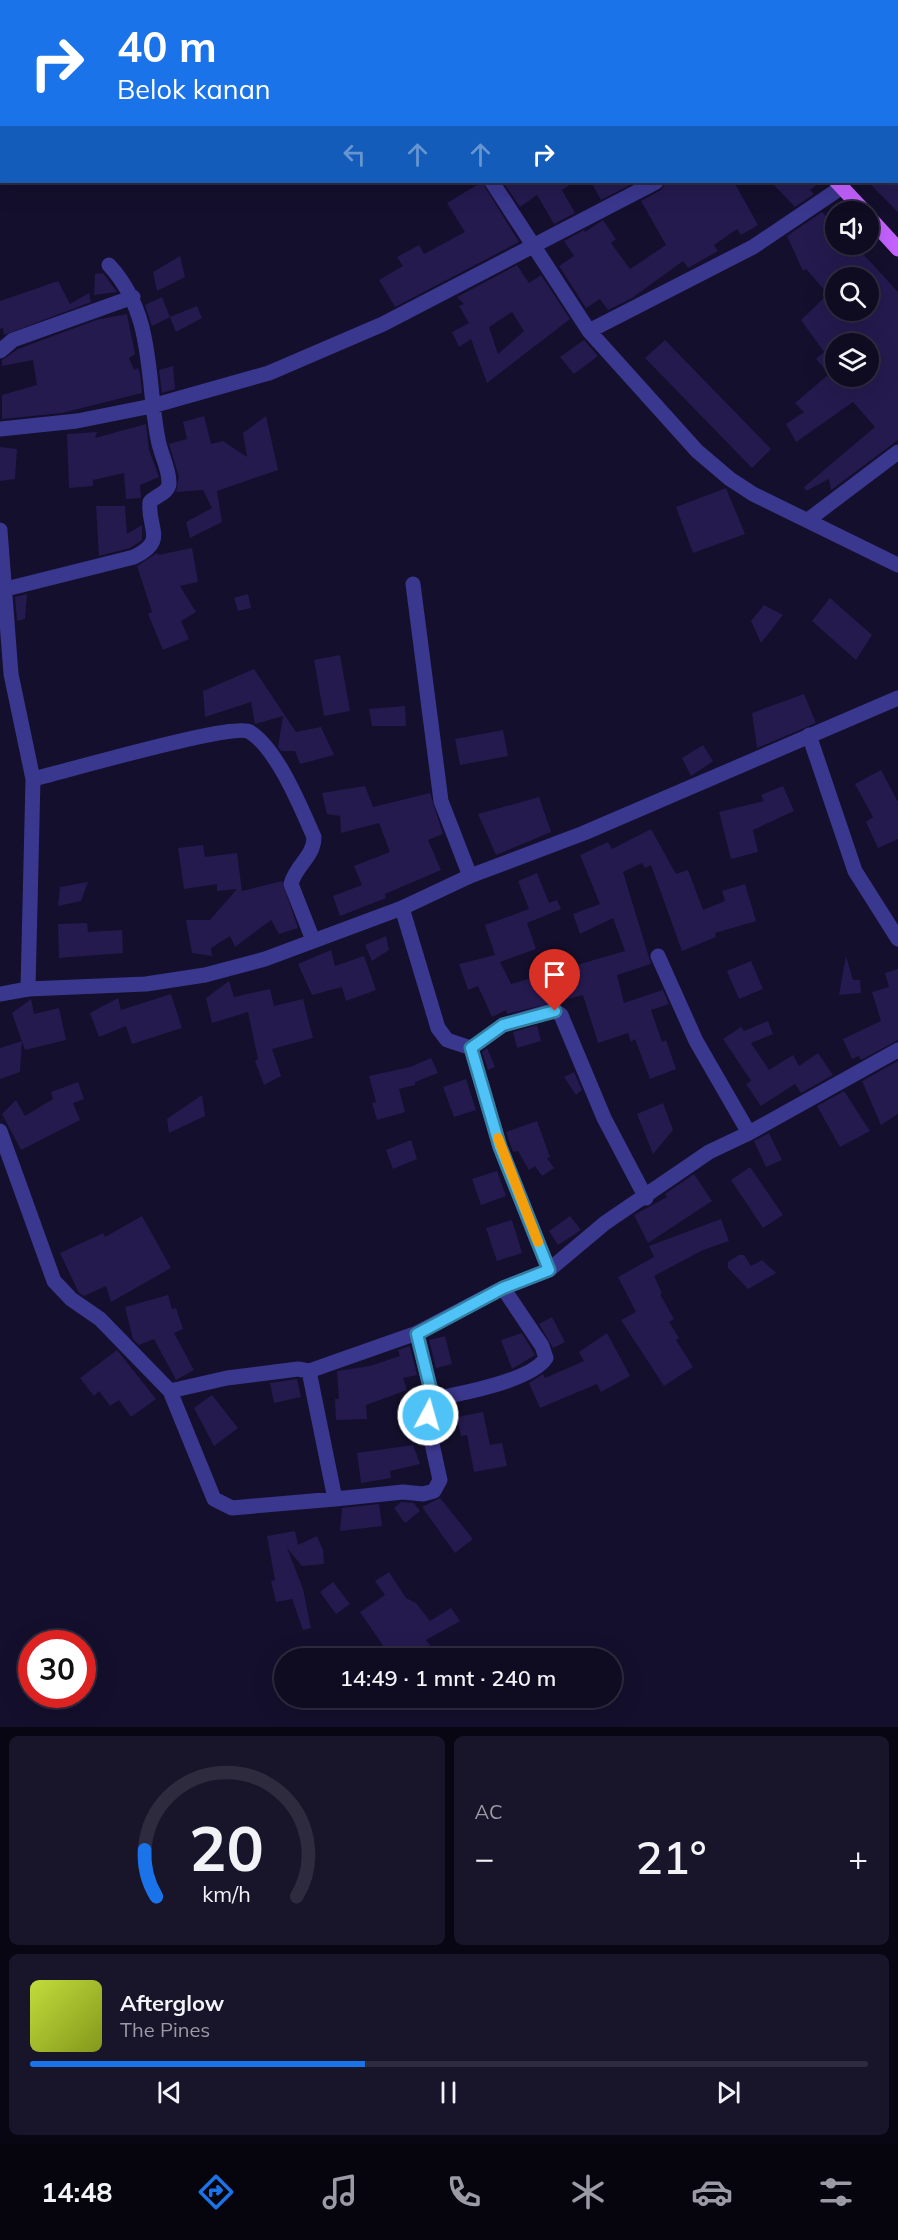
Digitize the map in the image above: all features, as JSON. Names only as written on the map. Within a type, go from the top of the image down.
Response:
[{"type":"main road","points":[[839,184],[855,201]]},
{"type":"main road","points":[[879,228],[898,249]]},
{"type":"street","points":[[493,183],[589,331],[697,451],[716,468],[753,494],[898,566]]},
{"type":"street","points":[[0,429],[77,421],[152,406],[269,373],[383,324],[654,183]]},
{"type":"street","points":[[589,331],[753,247],[839,184]]},
{"type":"street","points":[[6,589],[134,557],[152,543],[155,532],[150,502],[166,490],[169,481],[152,406],[142,321],[133,297],[109,265]]},
{"type":"street","points":[[0,351],[13,340],[133,297]]},
{"type":"street","points":[[808,520],[898,452]]},
{"type":"street","points":[[0,530],[11,674],[33,779],[28,989]]},
{"type":"street","points":[[414,584],[441,801],[470,876]]},
{"type":"street","points":[[0,994],[28,989],[146,984],[205,975],[265,959],[402,908],[470,876],[585,833],[898,698]]},
{"type":"street","points":[[33,779],[210,734],[242,729],[249,732],[271,755],[314,837],[314,847],[293,875],[291,884],[313,940]]},
{"type":"street","points":[[809,735],[855,871],[898,939]]},
{"type":"street","points":[[402,908],[440,1033],[447,1040],[471,1048]]},
{"type":"street","points":[[658,956],[696,1041],[748,1134]]},
{"type":"street","points":[[471,1048],[503,1025],[548,1012],[558,1012],[564,1020],[604,1118],[646,1198]]},
{"type":"street","points":[[471,1048],[500,1147],[549,1270]]},
{"type":"street","points":[[170,1391],[227,1378],[298,1369],[309,1371],[417,1334],[503,1288],[549,1270],[605,1223],[646,1198],[709,1152],[748,1134],[898,1050]]},
{"type":"street","points":[[0,1131],[54,1281],[71,1299],[100,1319],[170,1391],[210,1493],[220,1504],[242,1508],[403,1492],[423,1494],[434,1491],[439,1486],[440,1480],[428,1415],[433,1399],[417,1334]]},
{"type":"street","points":[[433,1399],[477,1391],[542,1365],[546,1354],[542,1346],[503,1288]]},
{"type":"street","points":[[309,1371],[335,1499]]},
{"type":"building","points":[[483,183],[519,242],[395,307],[379,280],[403,266],[397,257],[419,245],[424,254],[465,232],[447,203]]},
{"type":"building","points":[[504,183],[572,183],[562,190],[575,213],[554,224],[537,195],[520,207]]},
{"type":"building","points":[[592,183],[634,183],[601,200]]},
{"type":"building","points":[[665,183],[735,183],[758,225],[741,235],[737,229],[714,245],[718,251],[688,268],[683,261],[632,298],[608,310],[600,299],[586,308],[559,266],[574,256],[564,241],[584,230],[585,232],[603,220],[616,239],[611,243],[630,269],[666,245],[641,201],[661,190]]},
{"type":"building","points":[[772,183],[819,183],[810,190],[814,194],[795,207]]},
{"type":"building","points":[[869,183],[898,183],[898,212]]},
{"type":"building","points":[[822,212],[825,215],[825,255],[864,255],[875,267],[825,267],[825,291],[806,269],[803,271],[787,236]]},
{"type":"building","points":[[180,256],[185,277],[157,291],[153,272]]},
{"type":"building","points":[[517,265],[529,283],[541,275],[570,319],[487,383],[471,339],[459,347],[452,332],[469,323],[459,306],[464,304],[457,297]],"holes":[[[512,312],[524,331],[498,354],[489,327]]]},
{"type":"building","points":[[879,271],[898,292],[898,440],[831,490],[829,479],[806,491],[804,487],[875,427],[853,402],[796,442],[786,424],[804,412],[795,403],[825,377],[825,387],[879,387],[879,333],[825,333],[825,369],[816,359],[824,352],[801,320],[825,297],[825,321],[879,321]]},
{"type":"building","points":[[103,273],[117,292],[94,295],[95,274]]},
{"type":"building","points":[[58,281],[70,304],[89,293],[91,302],[4,335],[3,328],[0,329],[0,301]]},
{"type":"building","points":[[162,297],[170,317],[152,326],[145,305]]},
{"type":"building","points":[[197,306],[202,318],[176,332],[170,317]]},
{"type":"building","points":[[127,314],[135,354],[129,358],[134,370],[138,368],[142,393],[62,413],[2,419],[2,395],[37,385],[33,360],[2,366],[2,360],[18,349],[96,320]]},
{"type":"building","points":[[584,340],[598,356],[574,374],[560,357]]},
{"type":"building","points":[[665,340],[771,449],[752,468],[645,358]]},
{"type":"building","points":[[173,366],[175,389],[162,393],[159,370]]},
{"type":"building","points":[[204,416],[211,444],[223,441],[247,457],[243,433],[266,416],[278,470],[217,491],[222,522],[190,538],[186,522],[212,508],[203,490],[176,492],[179,477],[169,444],[187,439],[183,422]]},
{"type":"building","points":[[146,424],[149,450],[159,477],[140,485],[141,498],[126,499],[124,473],[93,480],[93,486],[69,488],[67,434],[97,432],[95,438]]},
{"type":"building","points":[[0,447],[17,449],[15,479],[0,481]]},
{"type":"building","points":[[726,488],[745,534],[693,553],[676,507]]},
{"type":"building","points":[[96,506],[125,506],[127,534],[142,525],[142,540],[130,548],[99,556]]},
{"type":"building","points":[[192,548],[198,582],[180,586],[196,612],[181,621],[189,639],[163,650],[148,614],[152,612],[137,566],[157,553],[158,555]]},
{"type":"building","points":[[27,594],[25,619],[17,621],[15,597]]},
{"type":"building","points":[[248,594],[251,608],[238,611],[234,598]]},
{"type":"building","points":[[830,598],[872,635],[856,660],[812,621]]},
{"type":"building","points":[[764,605],[783,615],[761,643],[751,621]]},
{"type":"building","points":[[340,655],[350,711],[324,716],[314,660]]},
{"type":"building","points":[[254,669],[296,732],[321,727],[334,755],[300,764],[295,751],[281,751],[278,747],[283,716],[255,724],[251,702],[205,717],[203,691]]},
{"type":"building","points":[[804,694],[816,723],[757,748],[752,713]]},
{"type":"building","points":[[405,706],[406,726],[372,726],[369,709]]},
{"type":"building","points":[[503,730],[508,756],[460,765],[455,739]]},
{"type":"building","points":[[703,745],[713,761],[691,776],[682,758]]},
{"type":"building","points":[[881,770],[898,802],[898,839],[878,848],[866,822],[873,817],[855,784]]},
{"type":"building","points":[[365,786],[373,807],[430,793],[443,834],[428,840],[441,870],[385,894],[386,898],[340,916],[333,896],[362,885],[354,866],[390,852],[379,823],[341,833],[340,816],[327,814],[322,793]]},
{"type":"building","points":[[783,786],[794,811],[753,830],[758,852],[731,859],[719,812],[764,801],[761,795]]},
{"type":"building","points":[[539,797],[551,832],[496,855],[478,814]]},
{"type":"building","points":[[651,829],[676,874],[688,870],[703,910],[725,901],[722,891],[745,884],[756,921],[715,933],[716,937],[682,951],[651,865],[645,868],[642,863],[623,872],[651,964],[617,975],[624,1003],[663,990],[669,1004],[651,1010],[662,1042],[666,1040],[676,1069],[650,1079],[635,1039],[631,1042],[628,1033],[598,1043],[583,995],[507,1014],[506,1010],[492,1017],[478,986],[468,990],[459,964],[495,955],[485,925],[529,909],[518,881],[537,873],[549,903],[557,900],[561,909],[527,923],[536,949],[500,962],[511,984],[625,951],[613,918],[580,934],[573,914],[600,904],[580,855],[608,842],[612,849]]},
{"type":"building","points":[[203,845],[205,857],[237,853],[242,891],[282,881],[298,928],[279,934],[271,920],[235,947],[230,936],[211,948],[212,956],[192,953],[186,920],[210,920],[237,889],[217,891],[217,884],[184,889],[178,848]]},
{"type":"building","points":[[88,882],[81,901],[58,906],[60,887]]},
{"type":"building","points":[[87,923],[88,932],[122,930],[123,953],[59,958],[58,924]]},
{"type":"building","points":[[386,936],[389,950],[372,961],[365,945]]},
{"type":"building","points":[[331,950],[335,966],[364,956],[376,990],[346,1001],[342,987],[312,995],[298,964]]},
{"type":"building","points":[[846,956],[853,980],[860,980],[861,993],[839,995]]},
{"type":"building","points":[[751,961],[763,989],[739,999],[727,971]]},
{"type":"building","points":[[898,969],[898,1040],[861,1060],[859,1056],[852,1059],[843,1039],[881,1021],[872,992],[889,987],[885,973]]},
{"type":"building","points":[[229,981],[234,997],[270,989],[274,1006],[303,999],[313,1038],[272,1049],[281,1076],[264,1085],[255,1061],[258,1059],[248,1012],[212,1023],[206,998]]},
{"type":"building","points":[[171,994],[182,1028],[132,1044],[126,1026],[99,1037],[90,1013],[118,998],[121,1010]]},
{"type":"building","points":[[31,999],[34,1014],[59,1008],[66,1040],[25,1050],[12,1013]]},
{"type":"building","points":[[768,1021],[773,1034],[751,1043],[769,1070],[793,1055],[799,1066],[818,1053],[833,1075],[801,1093],[795,1084],[761,1106],[746,1084],[751,1081],[723,1039],[741,1027],[744,1031]]},
{"type":"building","points":[[537,1025],[541,1041],[517,1048],[513,1032]]},
{"type":"building","points":[[22,1041],[20,1072],[0,1079],[0,1048]]},
{"type":"building","points":[[487,1048],[495,1067],[488,1070],[482,1052]]},
{"type":"building","points":[[431,1058],[438,1073],[415,1082],[415,1085],[399,1089],[405,1112],[377,1120],[372,1103],[376,1102],[369,1076],[410,1067]]},
{"type":"building","points":[[898,1061],[898,1114],[881,1125],[862,1081]]},
{"type":"building","points":[[574,1072],[582,1090],[576,1095],[564,1077]]},
{"type":"building","points":[[466,1079],[476,1110],[454,1117],[443,1087]]},
{"type":"building","points":[[78,1082],[84,1099],[73,1103],[80,1120],[21,1150],[2,1114],[16,1100],[25,1116],[53,1099],[51,1092]]},
{"type":"building","points":[[844,1091],[870,1131],[840,1147],[817,1106]]},
{"type":"building","points":[[202,1095],[205,1116],[169,1133],[167,1119]]},
{"type":"building","points":[[663,1103],[673,1130],[653,1154],[637,1114]]},
{"type":"building","points":[[537,1121],[550,1157],[547,1158],[554,1168],[542,1176],[535,1166],[529,1170],[518,1151],[513,1152],[506,1132]]},
{"type":"building","points":[[769,1133],[782,1160],[766,1167],[754,1141]]},
{"type":"building","points":[[411,1140],[417,1159],[393,1169],[386,1150]]},
{"type":"building","points":[[750,1167],[783,1215],[763,1228],[731,1180]]},
{"type":"building","points":[[497,1171],[506,1196],[481,1205],[472,1179]]},
{"type":"building","points":[[694,1174],[712,1201],[648,1243],[634,1215],[667,1197],[665,1194]]},
{"type":"building","points":[[142,1216],[171,1268],[111,1302],[106,1286],[84,1296],[79,1293],[60,1253],[103,1233],[105,1237]]},
{"type":"building","points":[[570,1216],[581,1230],[558,1245],[549,1231]]},
{"type":"building","points":[[721,1219],[729,1241],[703,1250],[654,1276],[662,1293],[660,1294],[674,1319],[669,1322],[679,1338],[676,1340],[693,1367],[664,1386],[621,1320],[636,1312],[618,1277],[654,1257],[649,1246]]},
{"type":"building","points":[[512,1220],[522,1253],[497,1261],[486,1228]]},
{"type":"building","points":[[739,1255],[744,1255],[751,1266],[762,1260],[776,1273],[748,1289],[728,1268],[728,1262]]},
{"type":"building","points":[[168,1295],[172,1309],[176,1308],[183,1329],[174,1333],[194,1370],[176,1380],[154,1339],[139,1345],[133,1339],[125,1307]]},
{"type":"building","points":[[552,1317],[565,1342],[553,1348],[539,1324]]},
{"type":"building","points":[[522,1333],[535,1355],[512,1369],[501,1340]]},
{"type":"building","points":[[607,1333],[630,1376],[601,1392],[597,1384],[540,1408],[529,1383],[543,1374],[545,1378],[584,1361],[579,1352]]},
{"type":"building","points":[[445,1336],[452,1364],[436,1368],[429,1340]]},
{"type":"building","points":[[410,1346],[417,1375],[403,1378],[407,1390],[366,1405],[367,1419],[336,1420],[335,1399],[339,1399],[337,1371],[370,1366],[400,1356],[398,1350]]},
{"type":"building","points":[[117,1350],[156,1399],[131,1417],[119,1400],[110,1406],[99,1391],[94,1396],[80,1378]]},
{"type":"building","points":[[297,1379],[301,1397],[274,1403],[270,1383]]},
{"type":"building","points":[[212,1395],[238,1428],[214,1446],[194,1408]]},
{"type":"building","points":[[483,1412],[490,1445],[502,1443],[507,1466],[474,1472],[467,1435],[461,1436],[457,1417]]},
{"type":"building","points":[[413,1445],[420,1464],[390,1471],[391,1478],[361,1483],[357,1453]]},
{"type":"building","points":[[440,1498],[473,1539],[455,1553],[422,1507]]},
{"type":"building","points":[[401,1502],[414,1503],[420,1511],[405,1523],[394,1508]]},
{"type":"building","points":[[379,1504],[382,1526],[340,1531],[342,1508]]},
{"type":"building","points":[[295,1531],[298,1545],[317,1536],[323,1550],[324,1564],[302,1566],[287,1548],[303,1589],[311,1628],[303,1630],[292,1599],[276,1602],[271,1581],[275,1580],[267,1536]]},
{"type":"building","points":[[389,1572],[406,1598],[416,1603],[430,1621],[451,1608],[460,1621],[426,1640],[432,1648],[382,1648],[384,1647],[360,1612],[385,1595],[375,1581]]},
{"type":"building","points":[[333,1582],[350,1604],[336,1614],[320,1592]]},
{"type":"slow traffic","points":[[498,1138],[538,1242]]},
{"type":"route","points":[[428,1415],[433,1399],[417,1334],[503,1288],[549,1270],[500,1147],[471,1048],[503,1025],[555,1011]]}]
